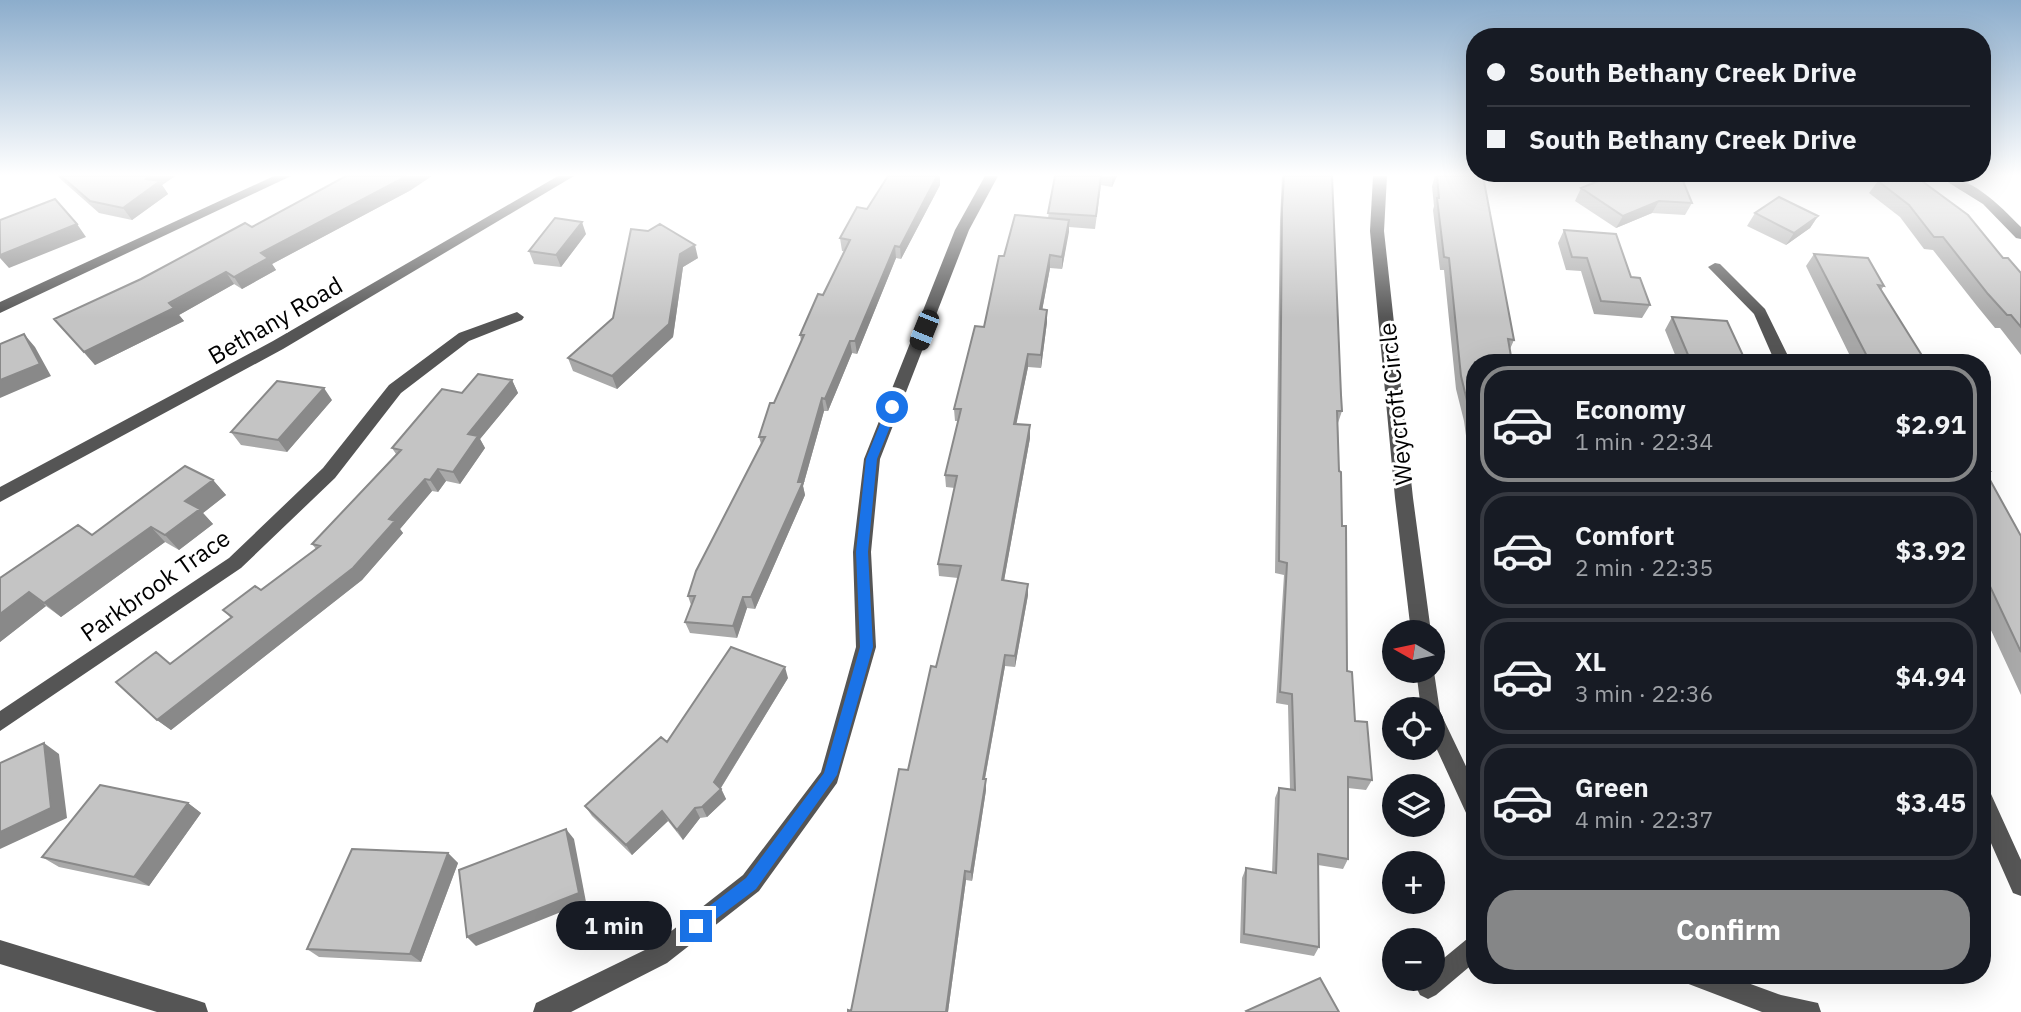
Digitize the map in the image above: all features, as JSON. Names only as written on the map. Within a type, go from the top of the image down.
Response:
[{"type":"street","points":[[0,308],[179,223]]},
{"type":"street","name":"Bethany Road","points":[[0,495],[267,352],[487,223]]},
{"type":"street","points":[[545,1012],[659,955],[751,884],[830,775],[866,647],[862,552],[872,459],[966,223]]},
{"type":"street","name":"Weycroft Circle","points":[[1377,223],[1404,498],[1419,620]]},
{"type":"street","points":[[1714,267],[1760,312],[1779,354]]},
{"type":"street","name":"Parkbrook Trace","points":[[0,722],[235,564],[329,474],[395,389],[464,337],[517,317]]},
{"type":"street","points":[[1445,744],[1466,789]]},
{"type":"street","points":[[1991,819],[2021,885]]},
{"type":"street","points":[[0,952],[196,1012]]},
{"type":"street","points":[[1445,973],[1466,955]]},
{"type":"street","points":[[1718,984],[1781,1007],[1809,1012]]},
{"type":"building","points":[[0,223],[77,224],[0,255]]},
{"type":"building","points":[[245,223],[252,227],[259,223],[317,223],[261,253],[268,258],[234,277],[226,272],[169,303],[174,308],[84,352],[54,319],[141,279]]},
{"type":"building","points":[[551,223],[581,223],[556,255],[529,251]]},
{"type":"building","points":[[848,223],[912,223],[900,247],[895,246],[855,341],[850,341],[825,399],[822,398],[798,482],[803,482],[751,597],[743,597],[733,626],[685,622],[695,596],[688,596],[696,571],[765,437],[759,437],[770,403],[774,403],[804,335],[800,335],[818,294],[823,295],[850,240],[840,238]]},
{"type":"building","points":[[1013,223],[1068,223],[1062,257],[1050,255],[1040,309],[1047,310],[1041,355],[1028,354],[1014,424],[1030,425],[1002,580],[1028,584],[1015,656],[1005,655],[983,779],[986,779],[971,872],[965,871],[946,1012],[848,1012],[851,1011],[899,769],[908,770],[931,666],[936,667],[961,566],[938,564],[957,476],[945,475],[961,409],[954,409],[975,326],[984,327],[999,256],[1004,256]]},
{"type":"building","points":[[1282,223],[1334,223],[1342,411],[1337,411],[1339,471],[1342,526],[1346,526],[1347,671],[1352,672],[1355,721],[1367,722],[1372,780],[1348,777],[1348,859],[1318,854],[1319,947],[1244,934],[1246,868],[1276,873],[1279,788],[1295,790],[1292,694],[1280,692],[1287,563],[1279,561]]},
{"type":"building","points":[[1440,223],[1492,223],[1514,340],[1508,339],[1511,354],[1466,354],[1466,397],[1461,376],[1449,258],[1444,257]]},
{"type":"building","points":[[1775,223],[1808,223],[1794,233]]},
{"type":"building","points":[[1923,223],[1975,223],[2003,258],[2008,258],[2021,273],[2021,327],[1988,294],[1943,237],[1934,237]]},
{"type":"building","points":[[660,224],[695,245],[680,254],[669,324],[612,376],[568,358],[613,318],[631,229],[648,231]]},
{"type":"building","points":[[1564,230],[1616,234],[1631,277],[1640,278],[1650,305],[1601,301],[1587,258],[1572,257]]},
{"type":"building","points":[[1814,254],[1868,258],[1884,286],[1878,285],[1921,354],[1866,354]]},
{"type":"building","points":[[1672,317],[1727,321],[1742,354],[1688,354]]},
{"type":"building","points":[[24,334],[40,364],[0,380],[0,344]]},
{"type":"building","points":[[478,374],[512,380],[468,434],[478,436],[453,472],[438,469],[430,480],[425,479],[389,519],[395,521],[353,568],[157,720],[116,682],[156,652],[170,664],[232,617],[223,610],[255,586],[261,590],[320,546],[312,544],[401,450],[392,448],[442,389],[462,393]]},
{"type":"building","points":[[277,381],[324,388],[278,440],[231,432]]},
{"type":"building","points":[[185,466],[213,480],[185,501],[200,509],[165,535],[151,527],[44,603],[29,592],[0,614],[0,578],[78,525],[92,535]]},
{"type":"building","points":[[1991,482],[2021,536],[2021,652],[1991,588]]},
{"type":"building","points":[[731,647],[785,667],[714,782],[721,789],[702,807],[695,808],[677,830],[662,811],[626,845],[585,806],[661,737],[667,742]]},
{"type":"building","points":[[44,743],[51,808],[0,832],[0,763]]},
{"type":"building","points":[[100,785],[188,803],[134,877],[42,857]]},
{"type":"building","points":[[566,829],[579,893],[467,937],[459,870]]},
{"type":"building","points":[[352,849],[448,853],[410,954],[307,949]]},
{"type":"building","points":[[1320,978],[1339,1012],[1246,1011]]},
{"type":"route","points":[[696,926],[751,884],[830,775],[866,647],[862,552],[872,459],[892,407]]}]
